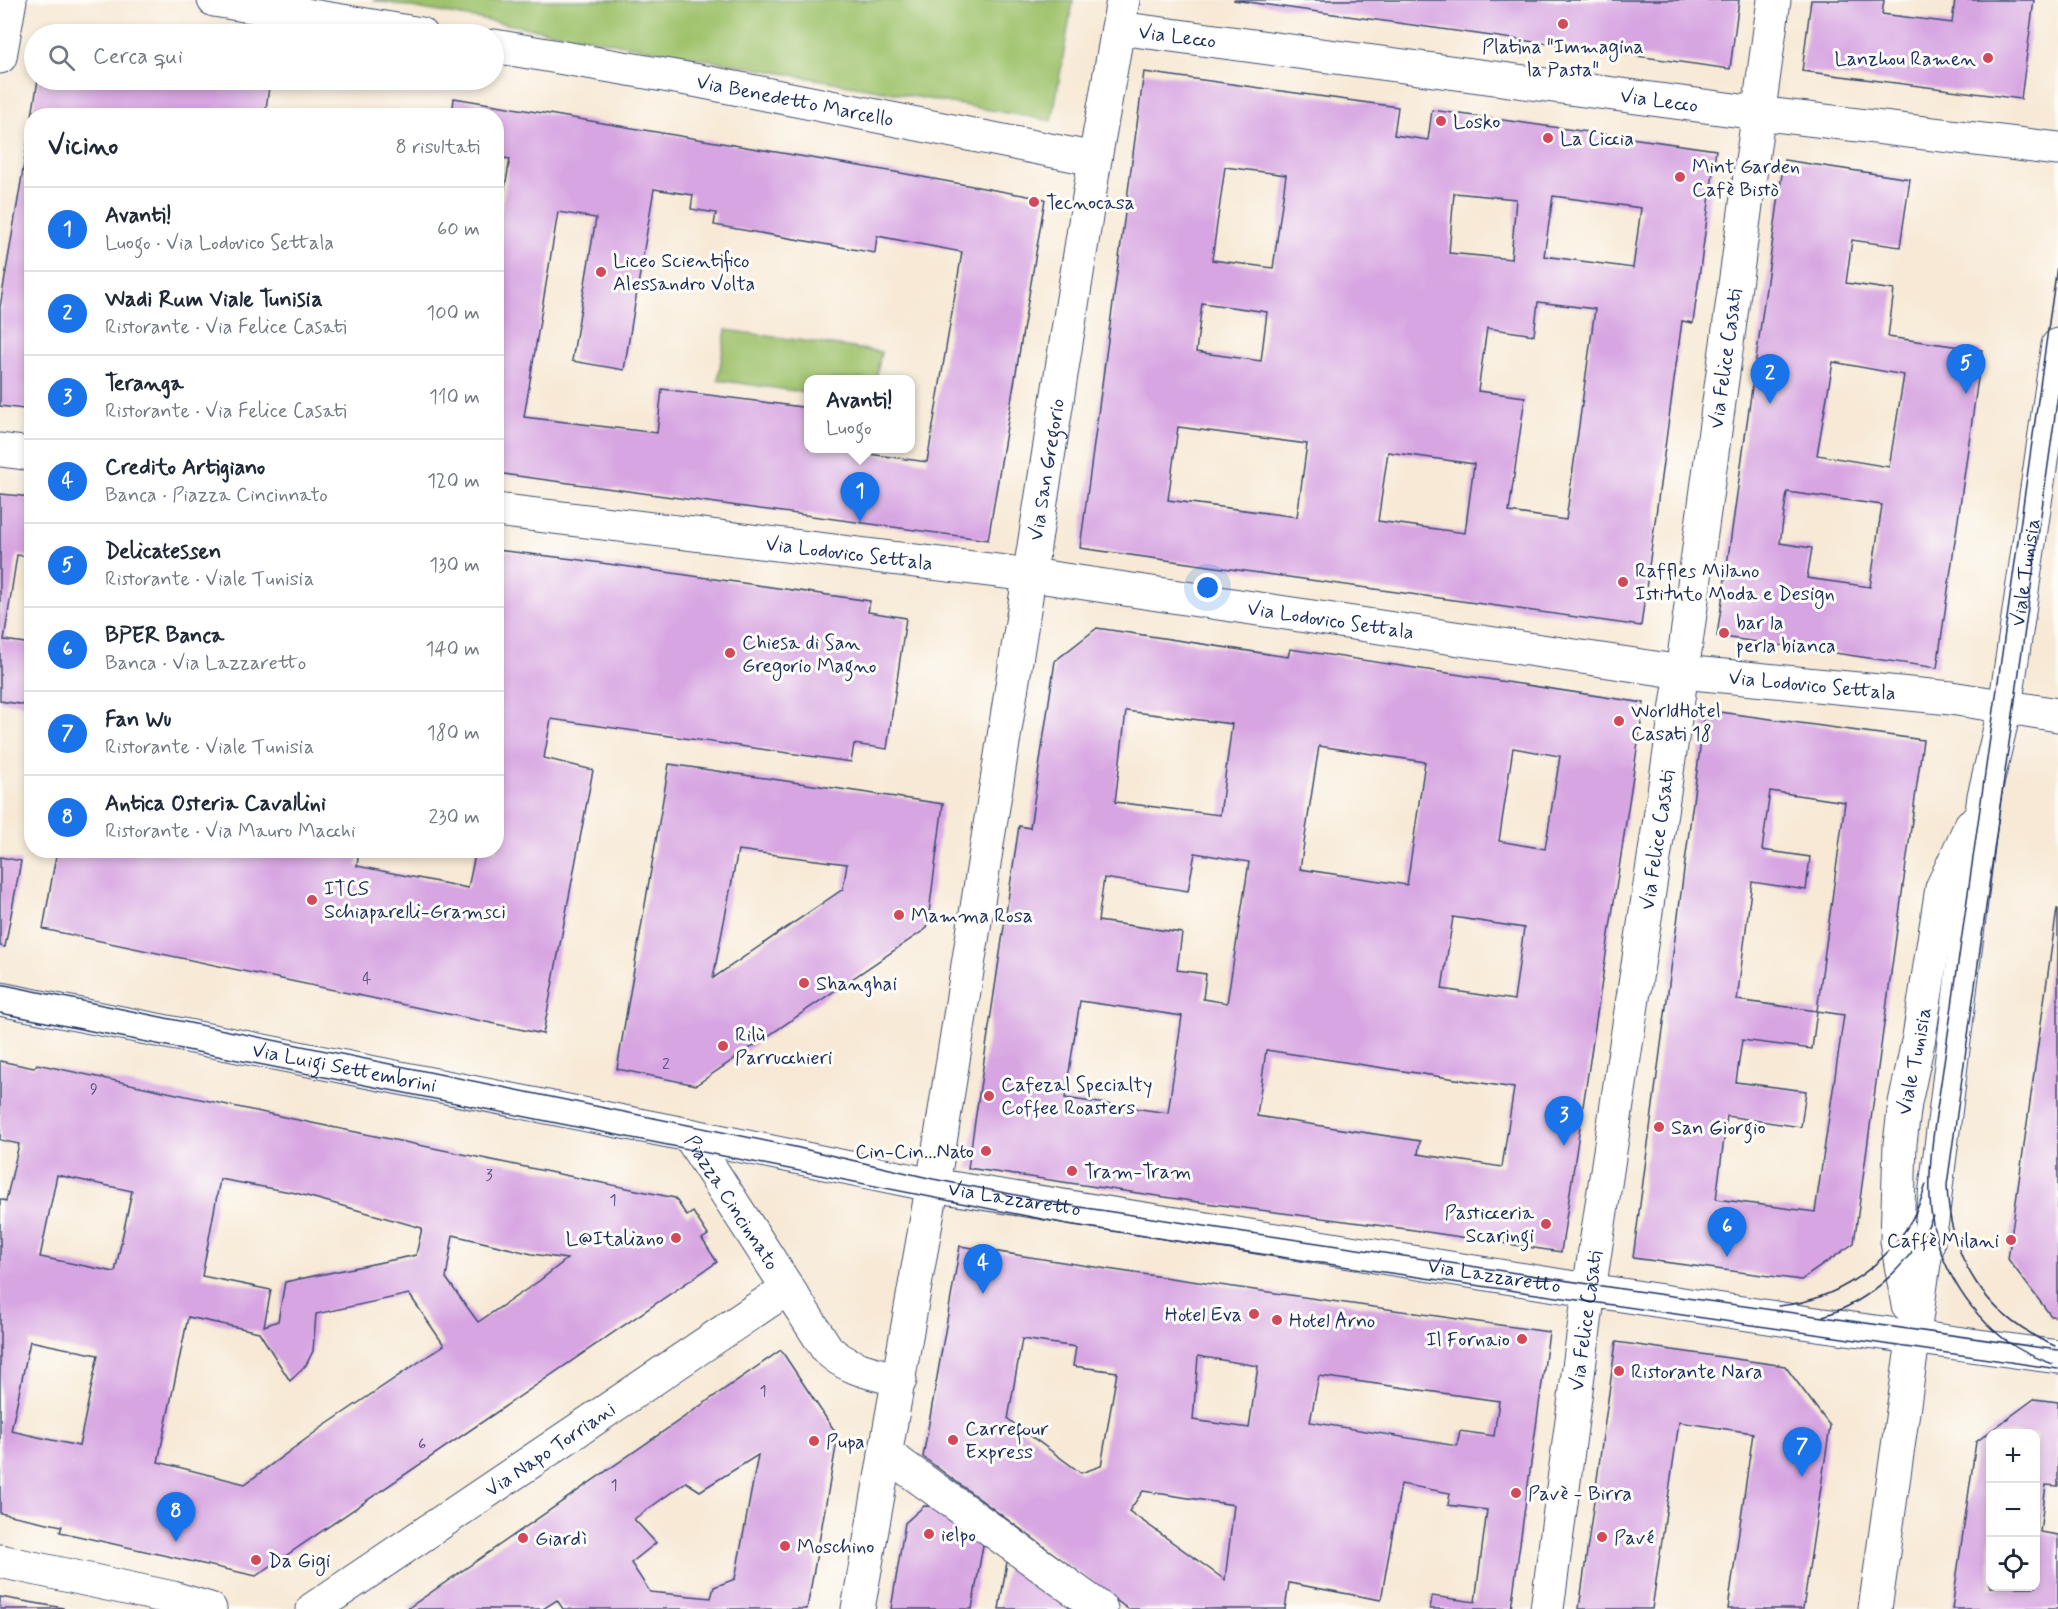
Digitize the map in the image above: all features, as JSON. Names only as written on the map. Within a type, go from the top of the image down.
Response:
[{"type":"street","points":[[0,57],[10,0]]},
{"type":"street","points":[[214,0],[361,24]]},
{"type":"street","name":"Via Felice Casati","points":[[1547,1609],[1589,1290],[1682,672],[1774,0]]},
{"type":"street","name":"Via Lecco","points":[[1120,14],[1757,113],[2058,148]]},
{"type":"street","name":"Via San Gregorio","points":[[932,1185],[1120,14]]},
{"type":"street","name":"Via Benedetto Marcello","points":[[504,48],[699,81],[1095,159]]},
{"type":"street","name":"Viale Tunisia","points":[[1875,1609],[1913,1336],[1932,1220],[1984,796],[2005,707],[2058,345]]},
{"type":"street","points":[[0,450],[24,453]]},
{"type":"street","name":"Via Lodovico Settala","points":[[504,511],[1031,575],[1682,672],[1951,698],[2058,715]]},
{"type":"street","name":"Via Luigi Settembrini","points":[[0,999],[689,1135]]},
{"type":"street","name":"Piazza Cincinnato","points":[[689,1135],[932,1185]]},
{"type":"street","name":"Piazza Cincinnato","points":[[689,1135],[827,1349],[839,1360],[859,1369],[900,1380]]},
{"type":"street","points":[[858,1609],[900,1380],[932,1185]]},
{"type":"street","name":"Via Lazzaretto","points":[[932,1185],[1589,1290],[2058,1357]]},
{"type":"street","name":"Via Napo Torriani","points":[[313,1609],[788,1288]]},
{"type":"street","points":[[885,1453],[1101,1609]]},
{"type":"street","points":[[0,1562],[173,1598],[210,1609]]},
{"type":"green space","points":[[372,0],[1073,0],[1052,121]]},
{"type":"green space","points":[[726,330],[881,352],[877,375],[804,375],[804,392],[718,380]]},
{"type":"building","points":[[1233,0],[1739,0],[1730,69]]},
{"type":"building","points":[[1811,0],[1884,0],[1882,14],[1952,23],[1955,0],[2034,0],[2021,99],[1802,71]]},
{"type":"building","points":[[1144,72],[1398,107],[1394,135],[1428,140],[1432,110],[1716,150],[1693,323],[1682,321],[1641,626],[1080,548]],"holes":[[[1225,167],[1286,175],[1273,268],[1212,260]],[[1454,193],[1516,199],[1511,259],[1449,253]],[[1553,196],[1641,208],[1633,268],[1544,256]],[[1538,302],[1595,309],[1566,520],[1509,512],[1525,397],[1478,391],[1487,328],[1534,335]],[[1202,303],[1267,312],[1261,361],[1196,352]],[[1178,427],[1307,444],[1297,517],[1168,500]],[[1388,452],[1474,464],[1465,533],[1378,521]]]},
{"type":"building","points":[[36,90],[269,90],[266,108],[33,108]]},
{"type":"building","points":[[454,98],[1045,199],[988,540],[504,474],[504,193],[510,159],[504,158],[504,108],[453,108]],"holes":[[[654,189],[693,195],[691,209],[716,213],[714,225],[875,253],[877,236],[962,252],[927,462],[862,453],[804,453],[804,407],[662,389],[657,433],[524,417],[558,212],[596,218],[572,361],[624,370]]]},
{"type":"building","points":[[1784,160],[1910,179],[1900,247],[1852,240],[1846,283],[1894,290],[1888,337],[1982,350],[1937,668],[1717,636]],"holes":[[[1833,362],[1904,375],[1889,467],[1817,455]],[[1787,492],[1882,505],[1870,587],[1807,578],[1812,548],[1780,543]]]},
{"type":"building","points":[[24,164],[24,409],[0,406],[0,307]]},
{"type":"building","points":[[0,494],[24,496],[24,556],[17,555],[4,640],[24,643],[24,705],[0,701]]},
{"type":"building","points":[[504,551],[870,601],[868,612],[906,618],[887,749],[854,744],[851,762],[551,719],[544,758],[593,770],[543,1034],[43,929],[56,858],[358,858],[357,866],[468,888],[474,858],[504,858]]},
{"type":"building","points":[[1097,628],[1288,657],[1290,649],[1644,703],[1561,1252],[968,1168],[1019,826],[1030,828],[1055,661]],"holes":[[[1126,711],[1232,724],[1220,815],[1115,802]],[[1319,746],[1425,762],[1407,885],[1300,869]],[[1513,748],[1560,756],[1545,849],[1499,841]],[[1195,853],[1249,862],[1227,1003],[1203,999],[1206,974],[1177,970],[1182,933],[1098,921],[1104,878],[1188,891]],[[1453,917],[1524,928],[1514,1000],[1442,989]],[[1080,1001],[1182,1016],[1168,1113],[1065,1098]],[[1266,1050],[1514,1088],[1502,1167],[1418,1154],[1420,1141],[1257,1116]]]},
{"type":"building","points":[[1705,710],[1923,740],[1854,1243],[1801,1280],[1633,1258]],"holes":[[[1770,791],[1845,802],[1817,1011],[1737,1000],[1752,882],[1806,890],[1810,857],[1762,850]],[[1817,1011],[1844,1015],[1815,1212],[1716,1199],[1727,1116],[1801,1127],[1806,1091],[1736,1082],[1742,1040],[1812,1049]]]},
{"type":"building","points":[[669,764],[943,804],[927,928],[696,1085],[617,1069]],"holes":[[[738,850],[847,864],[843,889],[713,978]]]},
{"type":"building","points":[[0,857],[21,861],[5,947],[0,946]]},
{"type":"building","points":[[2057,909],[2058,1317],[2051,1316],[2008,1259]]},
{"type":"building","points":[[0,1061],[34,1068],[37,1064],[675,1198],[687,1216],[693,1212],[708,1235],[702,1239],[717,1262],[256,1576],[60,1532],[62,1526],[0,1513],[0,1199],[6,1201],[19,1144],[0,1140]],"holes":[[[57,1175],[132,1191],[115,1272],[40,1257]],[[220,1179],[296,1193],[422,1228],[416,1255],[285,1282],[278,1321],[264,1326],[271,1290],[202,1276]],[[453,1235],[532,1254],[567,1259],[478,1322],[446,1278]],[[409,1294],[444,1345],[321,1428],[245,1484],[158,1462],[188,1317],[259,1332],[290,1381],[306,1365],[313,1351],[316,1314]],[[30,1341],[98,1355],[79,1446],[11,1431]]]},
{"type":"building","points":[[960,1246],[1549,1332],[1511,1609],[1430,1609],[1432,1596],[1475,1602],[1487,1510],[1448,1505],[1450,1493],[1401,1484],[1381,1600],[1289,1583],[1285,1609],[1128,1609],[923,1457]],"holes":[[[1022,1339],[1076,1347],[1073,1366],[1117,1372],[1101,1466],[1081,1473],[1008,1419]],[[1198,1356],[1258,1366],[1249,1428],[1193,1420]],[[1319,1376],[1499,1401],[1494,1436],[1460,1431],[1457,1446],[1310,1422]],[[1143,1491],[1234,1505],[1225,1580],[1129,1511]]]},
{"type":"building","points":[[1616,1342],[1785,1366],[1830,1426],[1803,1609],[1728,1609],[1753,1433],[1679,1422],[1652,1609],[1579,1609]]},
{"type":"building","points":[[781,1350],[838,1436],[807,1609],[563,1609],[557,1600],[543,1609],[407,1609]],"holes":[[[758,1455],[735,1579],[714,1587],[711,1598],[650,1592],[631,1563],[656,1543],[634,1519],[686,1482],[700,1491]]]},
{"type":"building","points":[[2034,1399],[2058,1402],[2058,1486],[2046,1485],[2040,1532],[2040,1429],[1994,1429]]},
{"type":"building","points":[[1986,1435],[1986,1591],[2040,1591],[2040,1532],[2058,1535],[2058,1609],[1952,1609],[1976,1442]]},
{"type":"building","points":[[924,1506],[941,1507],[984,1539],[972,1609],[891,1609],[905,1523]]},
{"type":"building","points":[[1008,1556],[1080,1609],[999,1609]]},
{"type":"building","points":[[0,1597],[63,1608],[63,1609],[0,1609]]},
{"type":"tram line","points":[[2053,1364],[2021,1350],[1994,1331],[1979,1316],[1954,1280],[1944,1261],[1932,1219],[1930,1164],[2058,259]]},
{"type":"tram line","points":[[2055,1346],[2031,1334],[2010,1319],[1991,1302],[1976,1283],[1955,1237],[1949,1212],[1947,1185],[2058,394]]},
{"type":"tram line","points":[[0,984],[795,1147],[933,1179],[1073,1206],[1622,1289],[2058,1350]]},
{"type":"tram line","points":[[0,1013],[1067,1224],[1307,1261],[2058,1369]]},
{"type":"tram line","points":[[1778,1306],[1803,1302],[1827,1294],[1871,1268],[1905,1230],[1926,1184]]},
{"type":"tram line","points":[[1823,1316],[1858,1301],[1888,1278],[1914,1249],[1933,1216]]},
{"type":"place","name":"Platina \"Immagina la Pasta\"","points":[[1563,24]]},
{"type":"place","name":"Lanzhou Ramen","points":[[1988,58]]},
{"type":"place","name":"Losko","points":[[1441,121]]},
{"type":"place","name":"La Ciccia","points":[[1548,138]]},
{"type":"place","name":"Mint Garden Cafè Bistò","points":[[1680,177]]},
{"type":"place","name":"Tecnocasa","points":[[1034,202]]},
{"type":"place","name":"Liceo Scientifico Alessandro Volta","points":[[601,272]]},
{"type":"place","name":"Delicatessen","points":[[1966,394]]},
{"type":"place","name":"Wadi Rum Viale Tunisia","points":[[1770,404]]},
{"type":"place","name":"Avanti!","points":[[860,522]]},
{"type":"place","name":"Raffles Milano Istituto Moda e Design","points":[[1623,582]]},
{"type":"place","name":"bar la perla bianca","points":[[1724,633]]},
{"type":"place","name":"Chiesa di San Gregorio Magno","points":[[730,653]]},
{"type":"place","name":"WorldHotel Casati 18","points":[[1619,721]]},
{"type":"place","name":"ITCS Schiaparelli-Gramsci","points":[[312,900]]},
{"type":"place","name":"Mamma Rosa","points":[[899,915]]},
{"type":"place","name":"Shanghai","points":[[804,983]]},
{"type":"place","name":"Rilù Parrucchieri","points":[[723,1046]]},
{"type":"place","name":"Cafezal Specialty Coffee Roasters","points":[[989,1096]]},
{"type":"place","name":"San Giorgio","points":[[1659,1127]]},
{"type":"place","name":"Teranga","points":[[1564,1146]]},
{"type":"place","name":"Cin-Cin...Nato","points":[[986,1151]]},
{"type":"place","name":"Tram-Tram","points":[[1072,1171]]},
{"type":"place","name":"Pasticceria Scaringi","points":[[1546,1224]]},
{"type":"place","name":"L@Italiano","points":[[676,1238]]},
{"type":"place","name":"Caffè Milani","points":[[2011,1240]]},
{"type":"place","name":"BPER Banca","points":[[1727,1257]]},
{"type":"place","name":"Credito Artigiano","points":[[983,1294]]},
{"type":"place","name":"Hotel Eva","points":[[1254,1314]]},
{"type":"place","name":"Hotel Arno","points":[[1277,1320]]},
{"type":"place","name":"Il Fornaio","points":[[1522,1339]]},
{"type":"place","name":"Ristorante Nara","points":[[1619,1371]]},
{"type":"place","name":"Carrefour Express","points":[[953,1440]]},
{"type":"place","name":"Pupa","points":[[814,1441]]},
{"type":"place","name":"Fan Wu","points":[[1802,1477]]},
{"type":"place","name":"Pavè - Birra","points":[[1516,1493]]},
{"type":"place","name":"ielpo","points":[[929,1534]]},
{"type":"place","name":"Pavé","points":[[1602,1537]]},
{"type":"place","name":"Giardì","points":[[523,1538]]},
{"type":"place","name":"Antica Osteria Cavallini","points":[[176,1542]]},
{"type":"place","name":"Moschino","points":[[785,1546]]},
{"type":"place","name":"Da Gigi","points":[[256,1560]]}]
